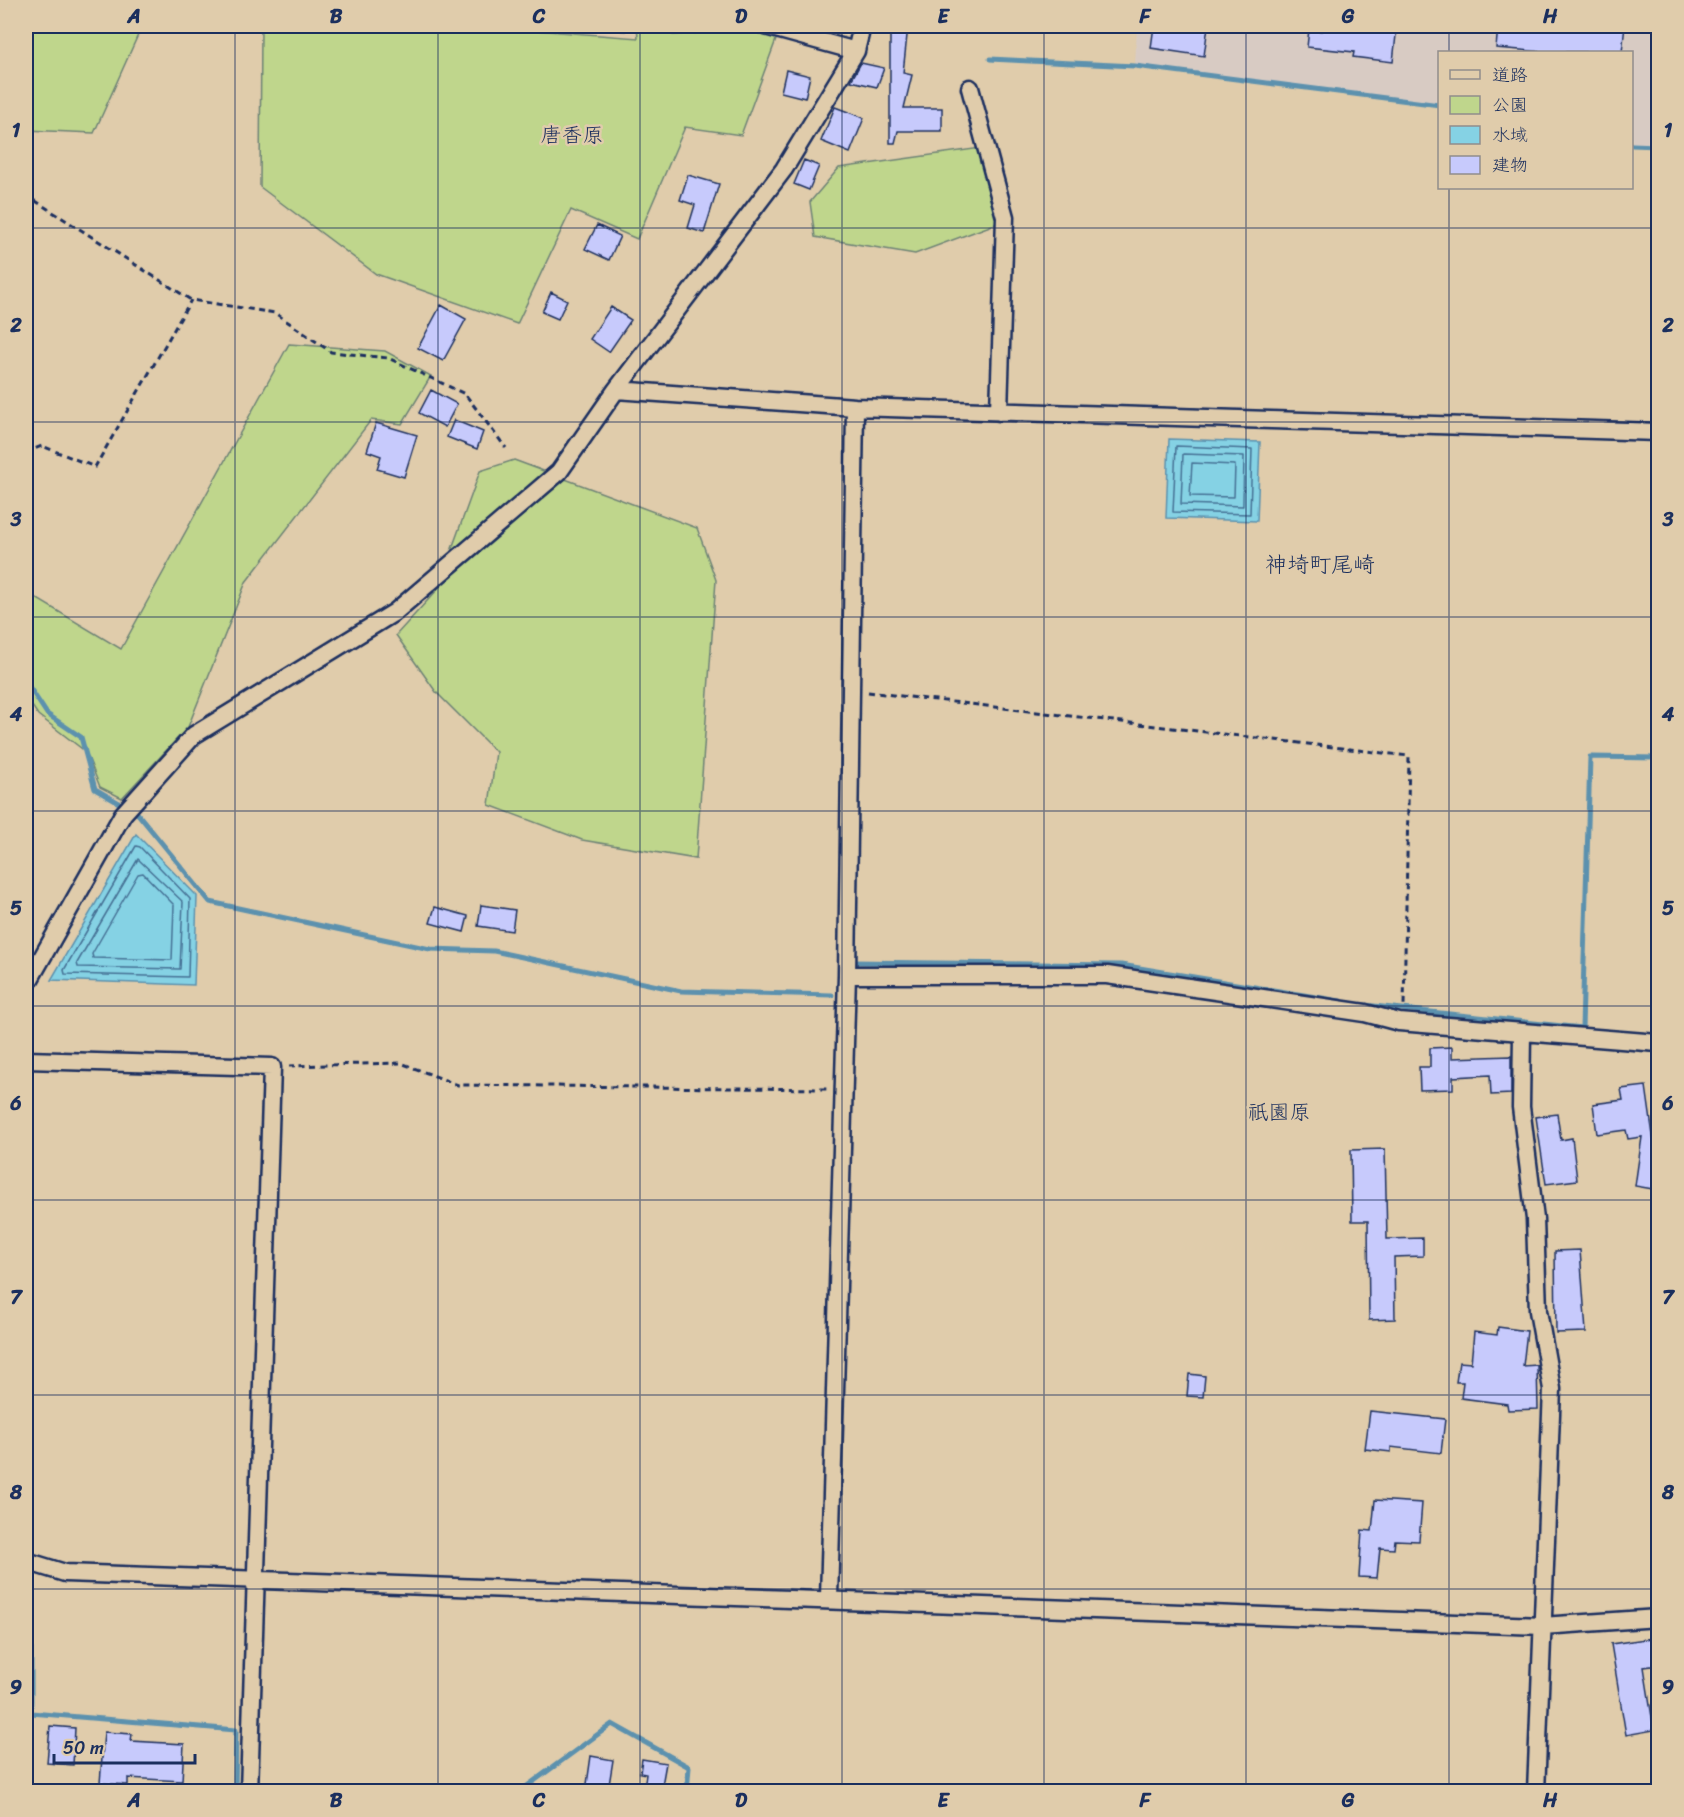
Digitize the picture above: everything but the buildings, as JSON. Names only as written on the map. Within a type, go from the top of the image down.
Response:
[{"type":"street","points":[[765,26],[856,51]]},
{"type":"street","points":[[26,986],[123,814],[194,735],[395,612],[559,472],[616,390],[784,169],[856,51],[862,26]]},
{"type":"street","points":[[970,88],[1005,218],[999,412]]},
{"type":"street","points":[[616,390],[855,407],[1659,432]]},
{"type":"street","points":[[829,1599],[847,975],[855,407]]},
{"type":"street","points":[[847,975],[1107,975],[1365,1013],[1399,1022],[1659,1043]]},
{"type":"street","points":[[1522,1033],[1521,1107],[1535,1219],[1538,1311],[1552,1389],[1536,1791]]},
{"type":"street","points":[[26,1060],[272,1067],[249,1791]]},
{"type":"street","points":[[26,1561],[65,1573],[1542,1626],[1659,1618]]},
{"type":"path","points":[[578,26],[626,30],[654,26]]},
{"type":"path","points":[[26,195],[191,300],[275,313],[331,352],[388,358],[465,394],[506,448]]},
{"type":"path","points":[[26,452],[42,446],[95,467],[191,300]]},
{"type":"path","points":[[851,690],[1409,756],[1405,1001]]},
{"type":"path","points":[[272,1067],[401,1063],[458,1085],[844,1090]]},
{"type":"shaded area","points":[[1137,26],[1658,26],[1658,146],[1633,145],[1633,51],[1438,51],[1438,105],[1135,66]]},
{"type":"green space","points":[[26,26],[142,26],[94,133],[26,130]]},
{"type":"green space","points":[[261,26],[482,26],[638,38],[637,26],[670,26],[673,35],[744,30],[777,37],[741,135],[685,127],[637,239],[571,210],[517,324],[376,274],[260,187]]},
{"type":"green space","points":[[981,148],[998,223],[915,254],[815,237],[810,202],[839,168]]},
{"type":"green space","points":[[289,344],[385,351],[431,376],[402,424],[371,420],[246,582],[188,727],[122,798],[100,787],[86,752],[38,715],[26,697],[26,592],[121,649]]},
{"type":"green space","points":[[514,460],[697,528],[716,580],[696,859],[582,840],[489,805],[496,752],[436,692],[396,635],[437,590],[480,471]]},
{"type":"water","points":[[1169,439],[1260,442],[1257,521],[1166,518]]},
{"type":"water","points":[[136,834],[197,896],[194,985],[51,980]]},
{"type":"waterway","points":[[990,59],[1135,66],[1438,105]]},
{"type":"waterway","points":[[1633,145],[1658,146]]},
{"type":"waterway","points":[[26,682],[47,714],[81,737],[95,789],[138,814],[210,902],[430,949],[494,951],[681,991],[832,995]]},
{"type":"waterway","points":[[1364,1005],[1582,1028],[1590,757],[1658,758]]},
{"type":"waterway","points":[[852,962],[1121,965],[1340,1001]]},
{"type":"waterway","points":[[26,1574],[31,1575],[31,1713],[236,1730],[235,1792]]},
{"type":"waterway","points":[[519,1792],[612,1724],[689,1767],[687,1792]]},
{"type":"district","name":"唐香原","points":[[572,135]]},
{"type":"district","name":"神埼町尾崎","points":[[1320,564]]},
{"type":"district","name":"祇園原","points":[[1279,1112]]}]
